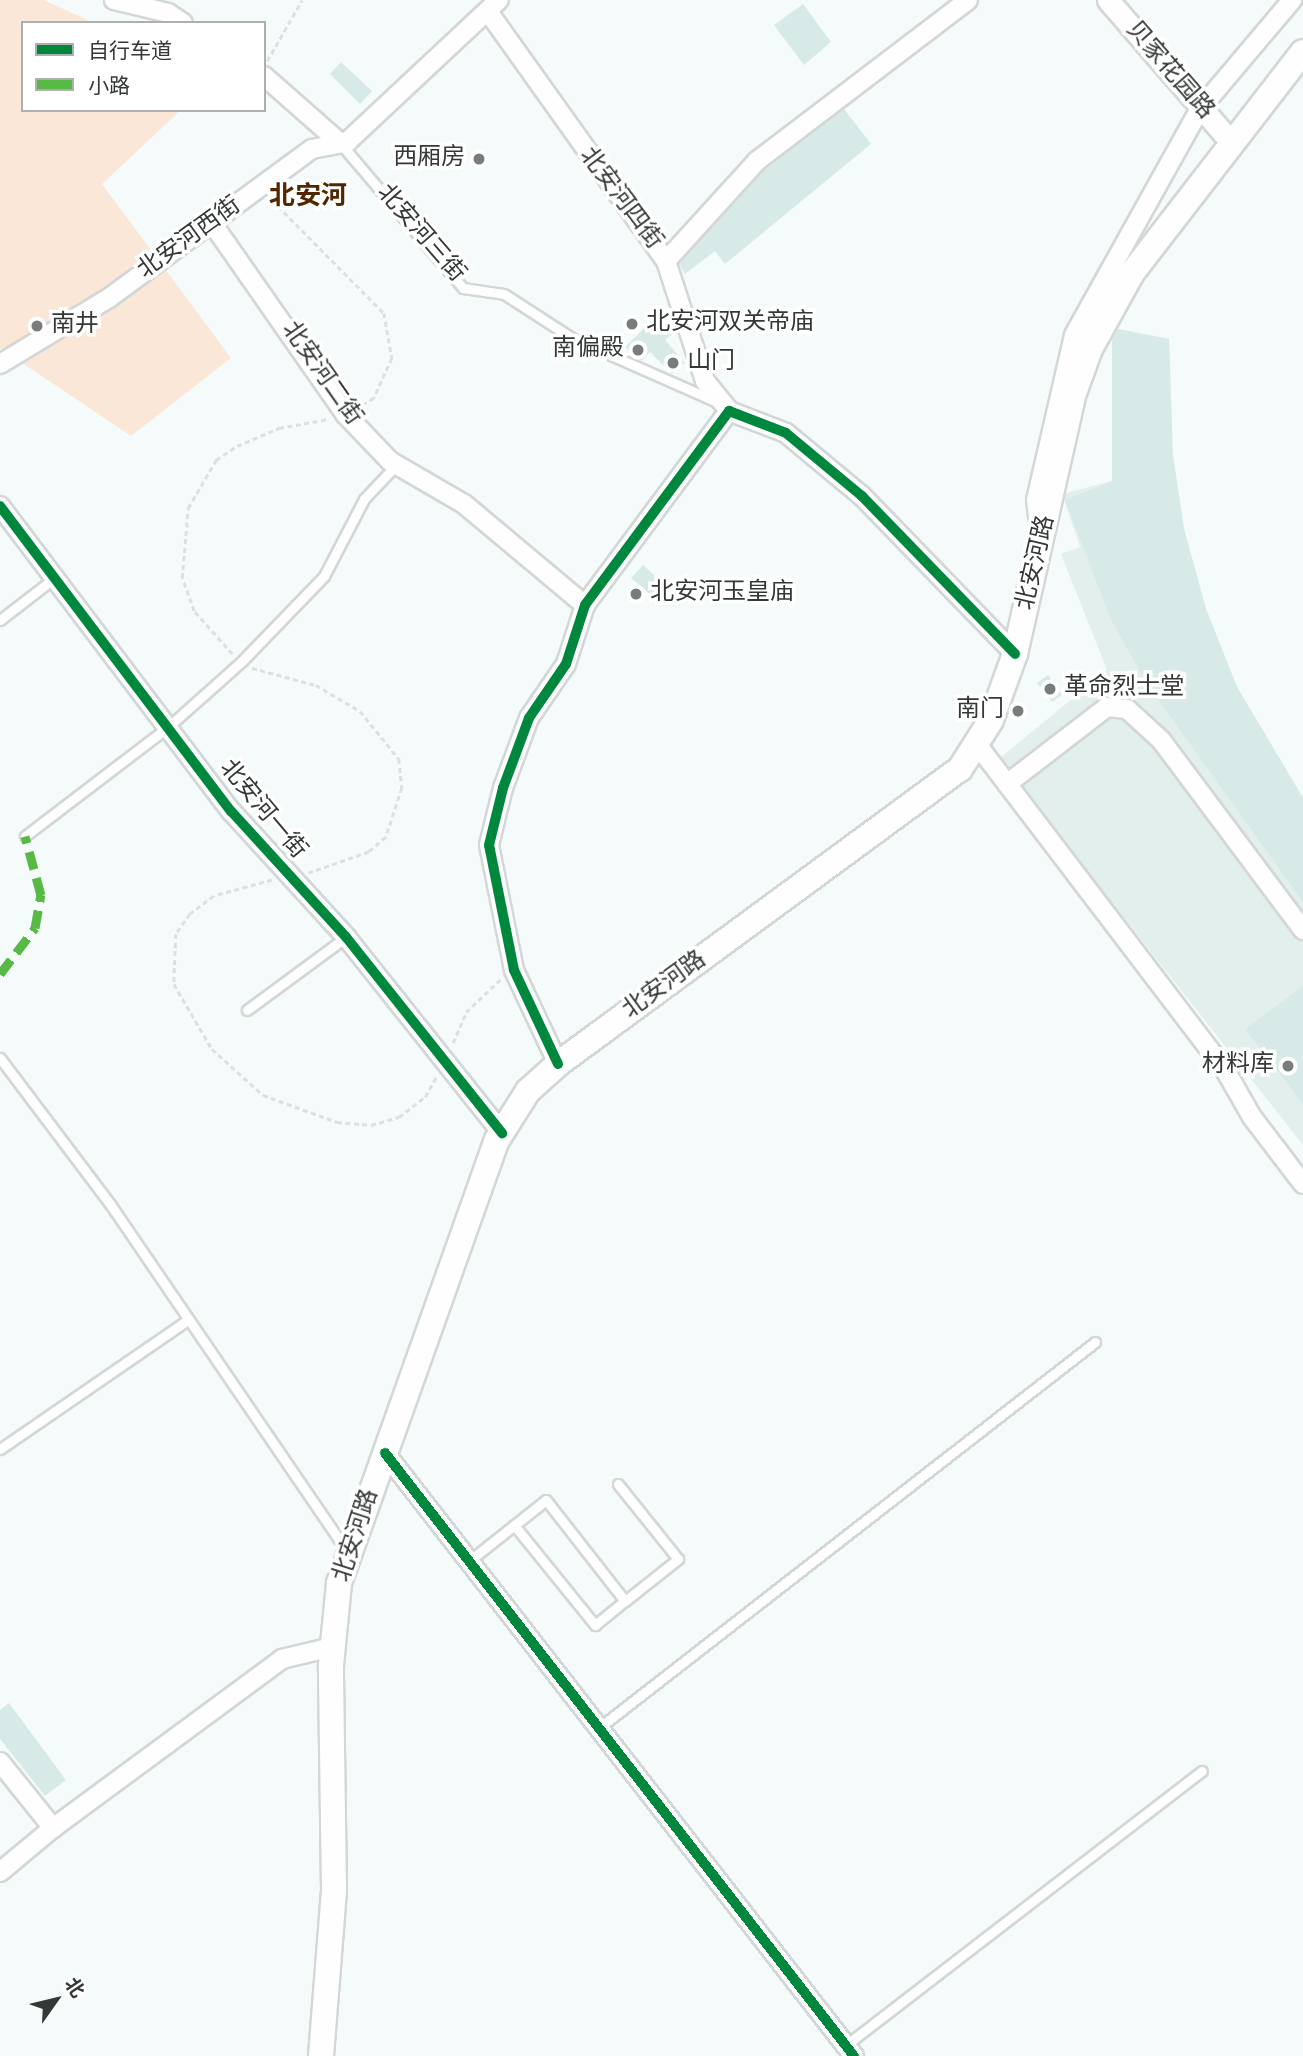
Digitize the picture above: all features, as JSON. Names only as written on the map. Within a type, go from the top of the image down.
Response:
[{"type":"main road","name":"北安河路","points":[[321,2056],[334,1890],[332,1647],[339,1583],[502,1133],[528,1091],[558,1064],[960,769],[976,743],[1015,654],[1043,545],[1060,446],[1090,349],[1124,285],[1230,141],[1303,52]]},
{"type":"street","points":[[114,0],[168,13],[180,21]]},
{"type":"street","points":[[666,261],[757,161],[968,0]]},
{"type":"street","name":"贝家花园路","points":[[1108,0],[1230,141]]},
{"type":"street","points":[[1043,545],[1036,500],[1074,335],[1200,108],[1292,0]]},
{"type":"street","name":"北安河四街","points":[[490,4],[666,261],[723,406]]},
{"type":"street","name":"北安河西街","points":[[1,362],[109,298],[312,149],[347,142],[490,4]]},
{"type":"street","name":"北安河三街","points":[[266,78],[339,142]]},
{"type":"street","name":"北安河二街","points":[[212,223],[345,414],[396,465],[464,504],[585,605]]},
{"type":"street","points":[[558,1064],[514,970],[489,845],[529,718],[566,664],[585,605],[723,406],[786,433],[862,496],[1015,654]]},
{"type":"street","name":"北安河一街","points":[[0,506],[231,811],[346,937],[502,1133]]},
{"type":"street","points":[[1007,784],[1107,707],[1127,709],[1161,740],[1303,930]]},
{"type":"street","points":[[976,743],[1224,1068],[1252,1117],[1303,1184]]},
{"type":"street","points":[[384,1453],[850,2051]]},
{"type":"street","points":[[0,1872],[53,1828],[282,1659],[332,1647]]},
{"type":"street","points":[[0,1762],[53,1828]]},
{"type":"lane","name":"北安河三街","points":[[339,142],[463,288],[504,294],[572,338],[723,406]]},
{"type":"lane","points":[[25,836],[168,727],[242,661],[324,576],[364,499],[396,465]]},
{"type":"lane","points":[[0,620],[53,579]]},
{"type":"lane","points":[[247,1010],[346,937]]},
{"type":"lane","points":[[0,1058],[188,1320],[349,1555]]},
{"type":"lane","points":[[0,1449],[188,1320]]},
{"type":"lane","points":[[600,1727],[1096,1342]]},
{"type":"lane","points":[[514,1525],[595,1625],[678,1559],[618,1483]]},
{"type":"lane","points":[[469,1561],[546,1500],[625,1601]]},
{"type":"lane","points":[[850,2051],[1202,1771]]},
{"type":"path","points":[[266,61],[302,0]]},
{"type":"path","points":[[261,187],[384,313],[392,336],[384,381],[374,398],[345,414],[279,429],[237,446],[216,460],[188,508],[182,578],[212,637],[242,661],[316,685],[360,711],[399,760],[402,788],[386,837],[369,852],[293,878],[246,883],[214,896],[176,934],[174,985],[212,1049],[263,1095],[308,1115],[370,1125],[415,1106],[445,1061],[466,1012],[514,970]]},
{"type":"shaded area","points":[[0,0],[44,0],[90,21],[21,21],[21,112],[179,112],[102,184],[231,358],[131,436],[0,348]]},
{"type":"shaded area","points":[[1112,328],[1169,339],[1173,456],[1184,529],[1206,609],[1237,687],[1303,798],[1303,1145],[999,759],[1107,670],[1061,554],[1080,547],[1062,494],[1112,481]]},
{"type":"building","points":[[803,4],[831,42],[804,65],[774,25]]},
{"type":"building","points":[[341,62],[372,91],[360,104],[330,74]]},
{"type":"building","points":[[844,109],[871,144],[725,264],[715,251],[685,274],[679,264],[765,169]]},
{"type":"building","points":[[658,315],[674,333],[665,340],[685,363],[672,374],[650,352],[641,361],[625,347]]},
{"type":"building","points":[[1118,329],[1169,339],[1173,456],[1184,529],[1206,609],[1237,687],[1303,798],[1303,902],[1147,684],[1111,620],[1065,500],[1112,481],[1112,341]]},
{"type":"building","points":[[643,565],[663,583],[652,596],[631,578]]},
{"type":"building","name":"革命烈士堂","points":[[1048,675],[1062,695],[1052,702],[1037,683]]},
{"type":"building","name":"材料库","points":[[1303,986],[1303,1104],[1245,1029]]},
{"type":"building","points":[[9,1703],[66,1780],[45,1796],[0,1739],[0,1710]]},
{"type":"marked path","points":[[0,974],[35,928],[41,895],[25,836]]},
{"type":"cycle path","points":[[558,1064],[514,970],[489,845],[503,788],[529,718],[566,664],[585,605],[729,411],[786,433],[862,496],[1015,654]]},
{"type":"cycle path","points":[[0,506],[231,811],[346,937],[502,1133]]},
{"type":"cycle path","points":[[385,1453],[854,2056]]},
{"type":"place","name":"西厢房","points":[[479,159]]},
{"type":"place","name":"北安河双关帝庙","points":[[632,324]]},
{"type":"place","name":"南井","points":[[37,326]]},
{"type":"place","name":"南偏殿","points":[[638,350]]},
{"type":"place","name":"山门","points":[[673,363]]},
{"type":"place","name":"北安河玉皇庙","points":[[636,594]]},
{"type":"place","name":"革命烈士堂","points":[[1050,689]]},
{"type":"place","name":"南门","points":[[1018,711]]},
{"type":"place","name":"材料库","points":[[1288,1066]]},
{"type":"district","name":"北安河","points":[[308,198]]}]
